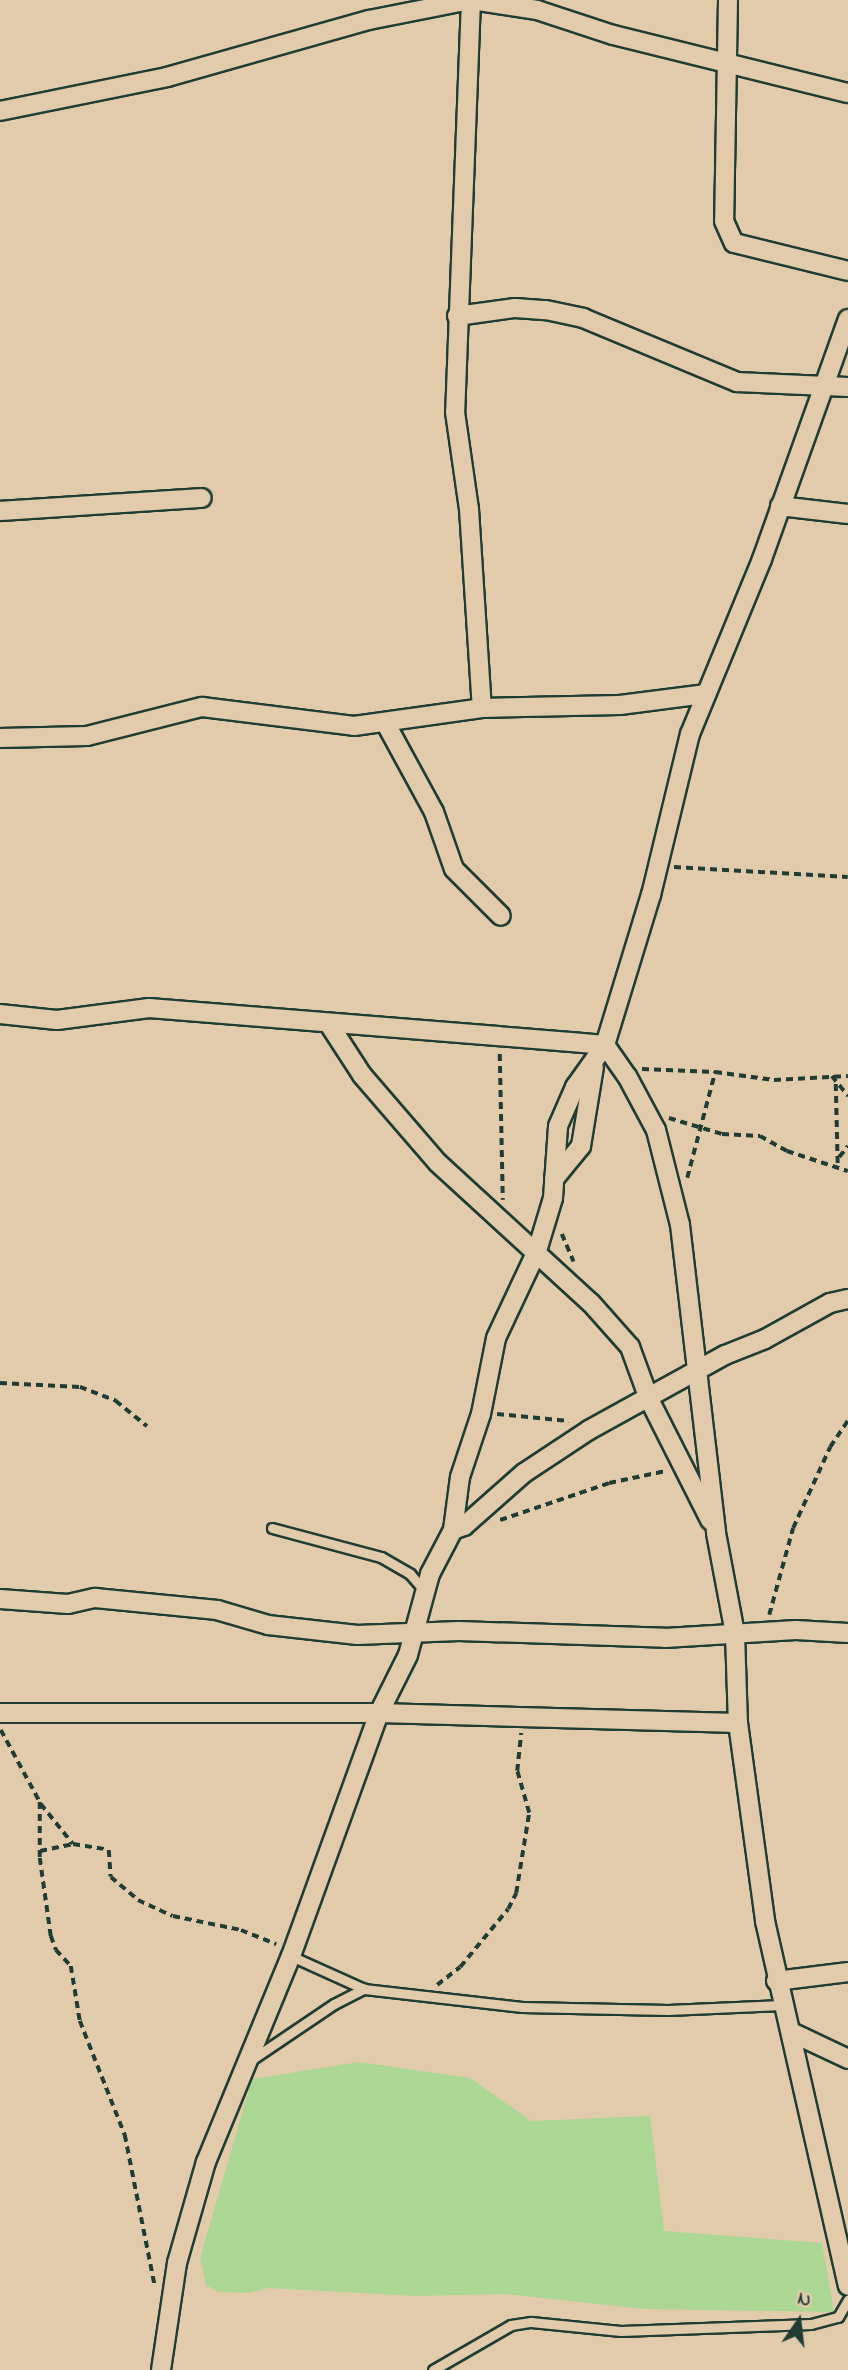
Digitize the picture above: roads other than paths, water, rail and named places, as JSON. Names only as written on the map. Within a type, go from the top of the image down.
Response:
[{"type":"street","points":[[471,0],[455,412],[469,509],[482,708]]},
{"type":"street","points":[[0,111],[167,77],[369,20],[471,0],[537,10],[728,65],[848,93]]},
{"type":"street","points":[[728,0],[724,221],[734,243],[848,271]]},
{"type":"street","points":[[457,316],[515,308],[546,310],[583,318],[737,382],[771,387],[826,383],[848,387]]},
{"type":"street","points":[[554,1179],[581,1146],[600,1052],[658,866],[680,768],[848,319]]},
{"type":"street","points":[[0,511],[202,498]]},
{"type":"street","points":[[780,506],[848,514]]},
{"type":"street","points":[[0,738],[50,740],[86,736],[202,707],[328,724],[386,724],[482,708],[620,705],[706,694]]},
{"type":"street","points":[[386,724],[434,812],[454,869],[500,916]]},
{"type":"street","points":[[0,1014],[57,1020],[149,1008],[500,1038],[600,1052],[617,1062],[648,1110],[675,1199],[716,1533],[736,1634],[738,1723],[776,1981],[791,2032],[848,2286]]},
{"type":"street","points":[[329,1024],[362,1075],[438,1163],[537,1251],[629,1347],[649,1399],[716,1533]]},
{"type":"street","points":[[161,2370],[170,2295],[206,2162],[291,1956],[379,1713],[415,1636],[425,1591],[453,1530],[460,1477],[481,1414],[496,1338],[537,1251],[553,1198],[558,1126],[575,1087],[600,1052]]},
{"type":"street","points":[[453,1530],[464,1526],[546,1457],[697,1372],[830,1303],[848,1299]]},
{"type":"street","points":[[0,1600],[68,1604],[95,1598],[217,1610],[268,1625],[415,1636],[459,1631],[665,1639],[758,1635],[796,1630],[848,1633]]},
{"type":"street","points":[[0,1713],[379,1713],[738,1723]]},
{"type":"street","points":[[776,1981],[848,1972]]},
{"type":"street","points":[[791,2032],[848,2059]]},
{"type":"lane","points":[[272,1528],[381,1557],[410,1574],[425,1591]]},
{"type":"lane","points":[[291,1956],[364,1989],[422,1996],[586,2010],[782,2005]]},
{"type":"lane","points":[[244,2066],[334,2004],[364,1989]]},
{"type":"lane","points":[[433,2370],[511,2325],[531,2322],[621,2330],[811,2324],[838,2317],[848,2300]]}]
